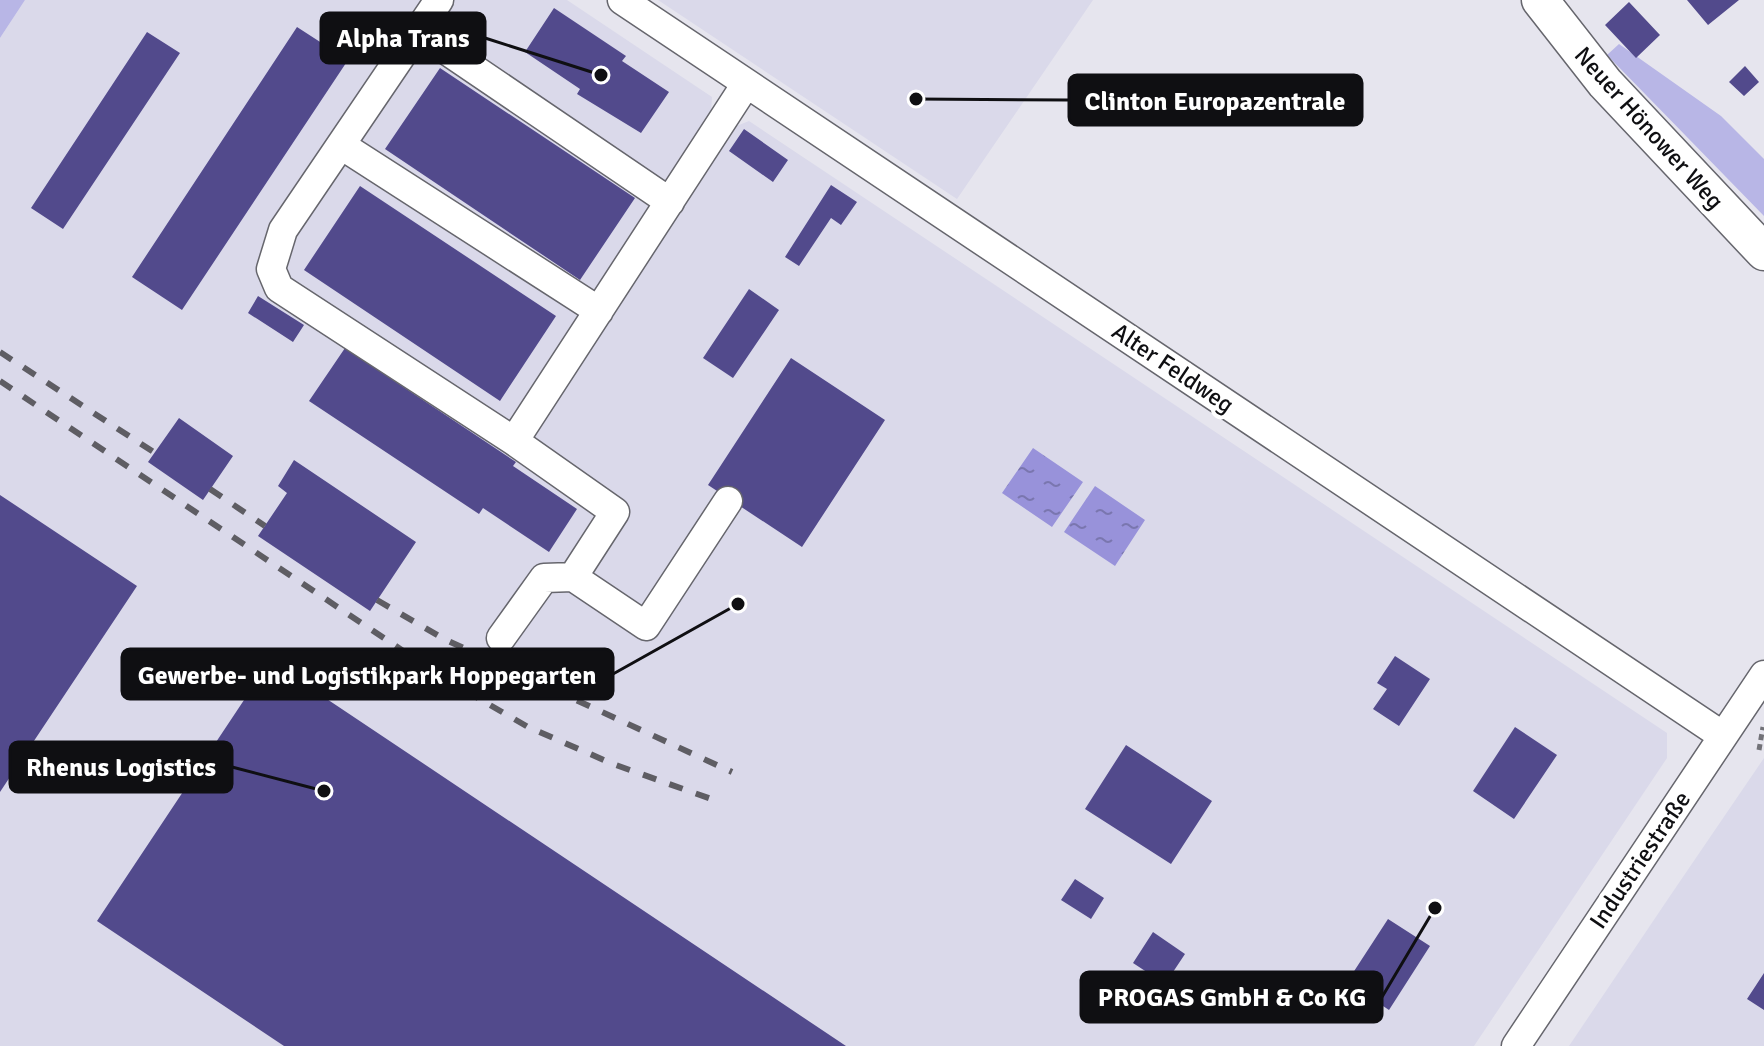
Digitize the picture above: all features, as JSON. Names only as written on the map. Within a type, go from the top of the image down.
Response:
[{"type":"main road","name":"Neuer Hönower Weg","points":[[1540,0],[1605,83],[1764,252]]},
{"type":"street","points":[[439,0],[283,230],[271,269],[279,288],[514,441],[615,512],[573,577]]},
{"type":"street","name":"Alter Feldweg","points":[[622,0],[1723,736]]},
{"type":"street","points":[[418,31],[670,202]]},
{"type":"street","points":[[514,441],[746,84]]},
{"type":"street","points":[[341,145],[599,311]]},
{"type":"street","points":[[501,638],[544,578],[573,577],[646,626],[728,501]]},
{"type":"street","name":"Industriestraße","points":[[1516,1046],[1764,675]]},
{"type":"path","points":[[1759,750],[1764,726]]},
{"type":"shaded area","points":[[0,0],[25,0],[0,38]]},
{"type":"shaded area","points":[[25,0],[567,0],[712,97],[711,112],[734,127],[749,121],[1667,733],[1667,758],[1474,1046],[0,1046],[0,38]]},
{"type":"shaded area","points":[[658,0],[1093,0],[957,199]]},
{"type":"shaded area","points":[[1619,44],[1721,116],[1764,159],[1764,216],[1607,55]]},
{"type":"shaded area","points":[[1764,758],[1764,1046],[1569,1046],[1670,896]]},
{"type":"water","points":[[1033,448],[1083,482],[1052,527],[1002,493]]},
{"type":"water","points":[[1095,486],[1145,520],[1115,566],[1064,532]]},
{"type":"building","points":[[1687,0],[1739,0],[1708,25]]},
{"type":"building","points":[[1629,2],[1660,35],[1636,58],[1605,25]]},
{"type":"building","points":[[554,8],[626,56],[622,61],[669,92],[641,133],[577,94],[580,89],[525,52]]},
{"type":"building","points":[[297,27],[348,60],[182,310],[132,277]]},
{"type":"building","points":[[147,32],[180,53],[63,229],[31,208]]},
{"type":"building","points":[[1745,66],[1759,82],[1744,96],[1729,82]]},
{"type":"building","points":[[440,68],[635,198],[580,280],[385,149]]},
{"type":"building","points":[[744,129],[788,160],[773,182],[729,151]]},
{"type":"building","points":[[831,185],[857,202],[841,225],[831,218],[799,266],[785,257]]},
{"type":"building","points":[[360,186],[556,316],[500,401],[304,270]]},
{"type":"building","points":[[749,289],[779,310],[733,378],[703,358]]},
{"type":"building","points":[[258,296],[304,325],[293,342],[248,313]]},
{"type":"building","points":[[345,348],[516,462],[513,466],[577,509],[549,552],[483,508],[479,514],[309,401]]},
{"type":"building","points":[[791,358],[885,420],[802,547],[708,485]]},
{"type":"building","points":[[179,418],[233,456],[203,500],[148,462]]},
{"type":"building","points":[[294,460],[416,542],[370,611],[258,536],[287,493],[278,486]]},
{"type":"building","points":[[0,495],[137,586],[0,792]]},
{"type":"building","points":[[1395,656],[1430,679],[1399,726],[1373,709],[1387,689],[1377,683]]},
{"type":"building","points":[[270,661],[846,1046],[284,1046],[97,921]]},
{"type":"building","points":[[1515,727],[1557,755],[1514,819],[1473,791]]},
{"type":"building","points":[[1126,745],[1212,801],[1171,864],[1085,809]]},
{"type":"building","points":[[1075,879],[1104,898],[1091,919],[1061,900]]},
{"type":"building","points":[[1388,919],[1430,946],[1389,1010],[1347,982]]},
{"type":"building","points":[[1153,932],[1185,954],[1165,984],[1133,963]]},
{"type":"building","points":[[1764,973],[1764,1010],[1747,999]]},
{"type":"railway","points":[[0,352],[155,453]]},
{"type":"railway","points":[[0,381],[445,679],[528,727],[613,764],[714,800]]},
{"type":"railway","points":[[210,489],[265,526]]},
{"type":"railway","points":[[377,600],[444,639],[732,772]]},
{"type":"place","name":"Alpha Trans","points":[[601,75]]},
{"type":"place","name":"Clinton Europazentrale","points":[[916,99]]},
{"type":"place","name":"Gewerbe- und Logistikpark Hoppegarten","points":[[738,604]]},
{"type":"place","name":"Rhenus Logistics","points":[[324,791]]},
{"type":"place","name":"PROGAS GmbH & Co KG","points":[[1435,908]]}]
